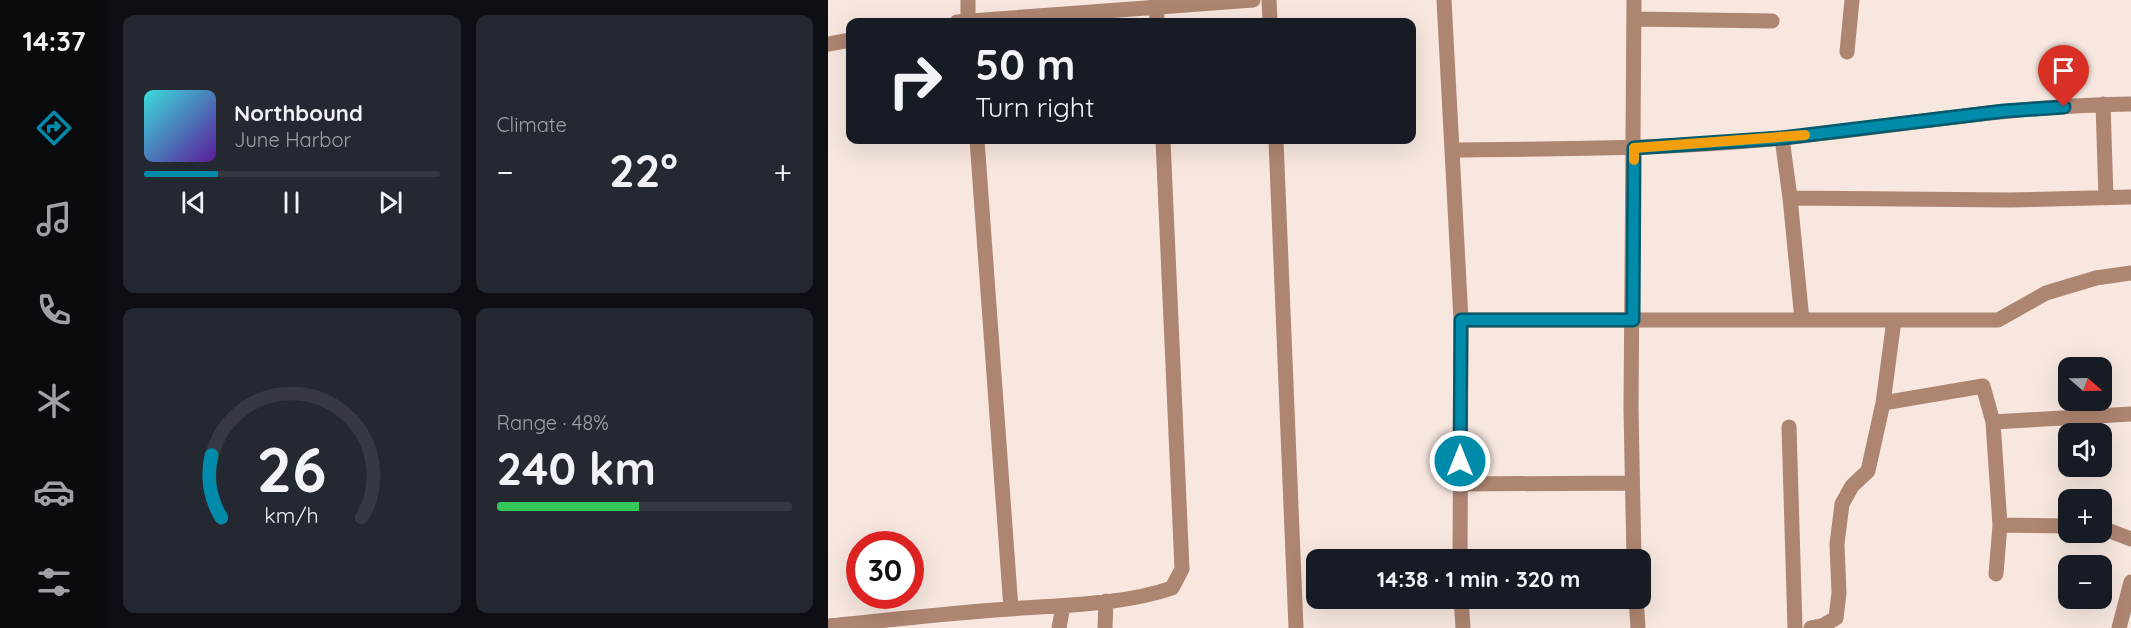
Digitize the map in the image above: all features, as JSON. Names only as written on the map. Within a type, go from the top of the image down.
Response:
[{"type":"street","points":[[966,18],[968,0]]},
{"type":"street","points":[[1029,18],[1157,10],[1253,0]]},
{"type":"street","points":[[1269,0],[1270,18]]},
{"type":"street","points":[[1444,0],[1461,320],[1460,549]]},
{"type":"street","points":[[1634,0],[1634,549]]},
{"type":"street","points":[[1847,51],[1852,0]]},
{"type":"street","points":[[1634,19],[1772,21]]},
{"type":"street","points":[[828,44],[846,41]]},
{"type":"street","points":[[2103,104],[2106,198]]},
{"type":"street","points":[[1453,150],[1634,148],[1782,138],[2004,111],[2131,104]]},
{"type":"street","points":[[1782,138],[1802,320]]},
{"type":"street","points":[[977,144],[1011,609]]},
{"type":"street","points":[[828,626],[1063,606],[1153,595],[1172,588],[1182,569],[1163,144]]},
{"type":"street","points":[[1275,144],[1296,628]]},
{"type":"street","points":[[1790,198],[2010,200],[2131,197]]},
{"type":"street","points":[[1461,320],[1998,320],[2046,293],[2096,278],[2131,273]]},
{"type":"street","points":[[1811,628],[1822,626],[1836,618],[1839,593],[1837,544],[1842,504],[1852,486],[1868,471],[1883,403],[1894,320]]},
{"type":"street","points":[[1883,403],[1983,386],[1993,422],[2000,525],[1996,574]]},
{"type":"street","points":[[1993,422],[2131,414]]},
{"type":"street","points":[[1790,427],[1795,628]]},
{"type":"street","points":[[1460,484],[1632,483]]},
{"type":"street","points":[[2000,525],[2058,526]]},
{"type":"street","points":[[2112,532],[2131,539]]},
{"type":"street","points":[[2119,628],[2131,582]]},
{"type":"street","points":[[1106,628],[1107,601]]},
{"type":"street","points":[[1059,628],[1063,606]]},
{"type":"street","points":[[1462,609],[1463,628]]},
{"type":"street","points":[[1637,609],[1638,628]]},
{"type":"slow traffic","points":[[1634,160],[1634,148],[1805,135]]},
{"type":"route","points":[[1460,461],[1461,320],[1633,320],[1634,148],[1782,138],[2004,111],[2064,107]]}]
